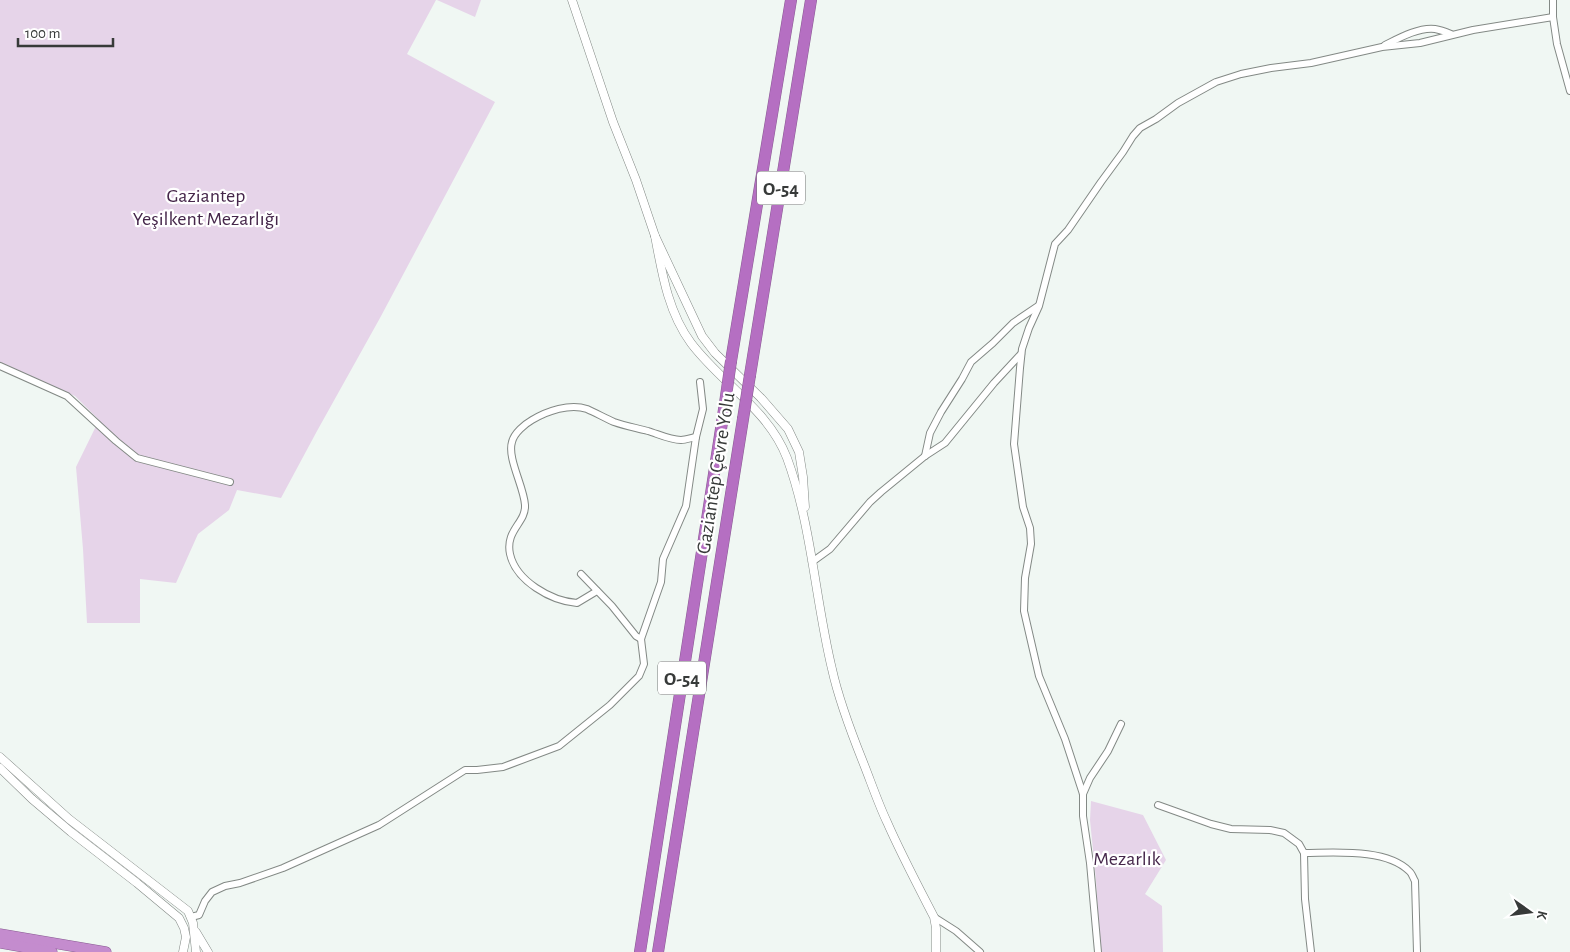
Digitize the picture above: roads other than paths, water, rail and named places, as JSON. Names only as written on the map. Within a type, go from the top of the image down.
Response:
[{"type":"highway","name":"Gaziantep Çevre Yolu","points":[[640,952],[725,403],[791,0]]},
{"type":"highway","name":"Gaziantep Çevre Yolu","points":[[658,952],[742,419],[811,0]]},
{"type":"highway","points":[[0,934],[106,952]]},
{"type":"highway","points":[[0,943],[52,952]]},
{"type":"street","points":[[572,0],[613,122],[636,180],[655,236],[702,336],[715,353],[768,405],[788,429],[799,452],[803,477],[806,533]]},
{"type":"street","points":[[1553,0],[1553,17],[1557,44],[1570,91]]},
{"type":"street","points":[[1098,952],[1090,863],[1083,816],[1083,794],[1065,739],[1039,676],[1024,611],[1025,578],[1031,544],[1030,528],[1023,507],[1014,444],[1021,354],[1029,328],[1040,306],[1055,244],[1068,230],[1100,182],[1140,128],[1178,103],[1216,82],[1241,74],[1311,63],[1382,47],[1420,43],[1451,34],[1553,17]]},
{"type":"street","points":[[1382,47],[1400,38],[1428,29],[1451,34]]},
{"type":"street","points":[[655,236],[670,303],[679,323],[691,343],[703,357],[771,428],[787,459],[799,498],[831,669],[844,715],[886,821],[934,917],[936,952]]},
{"type":"street","points":[[925,456],[930,433],[971,362],[1013,323],[1040,306]]},
{"type":"street","points":[[812,562],[830,549],[870,502],[925,456],[945,443],[994,383],[1021,354]]},
{"type":"street","points":[[0,366],[67,396],[137,458],[230,482]]},
{"type":"street","points":[[191,917],[200,915],[205,901],[212,892],[225,886],[283,868],[379,826],[465,770],[503,767],[560,746],[610,705],[639,676],[644,664],[641,640],[661,582],[663,559],[686,506],[696,437],[703,409],[700,382]]},
{"type":"street","points":[[597,591],[577,602],[571,602],[544,592],[530,584],[515,567],[510,554],[509,543],[512,532],[525,510],[525,503],[515,468],[511,448],[512,441],[526,424],[540,415],[554,410],[575,407],[585,408],[614,422],[668,437],[681,440],[696,437]]},
{"type":"street","points":[[581,574],[641,640]]},
{"type":"street","points":[[1083,794],[1121,724]]},
{"type":"street","points":[[0,757],[69,819],[188,911],[195,929],[208,952]]},
{"type":"street","points":[[0,768],[71,832],[137,883],[178,918],[184,928],[186,937],[184,952]]},
{"type":"street","points":[[1158,805],[1210,824],[1231,829],[1270,830],[1284,833],[1299,844],[1304,853],[1305,900],[1311,952]]},
{"type":"street","points":[[1304,853],[1372,855],[1390,859],[1410,872],[1414,881],[1417,952]]},
{"type":"street","points":[[934,917],[956,931],[980,952]]},
{"type":"street","points":[[195,929],[196,952]]},
{"type":"park label","name":"Gaziantep Yeşilkent Mezarlığı","points":[[206,206]]},
{"type":"park label","name":"Mezarlık","points":[[1127,858]]}]
